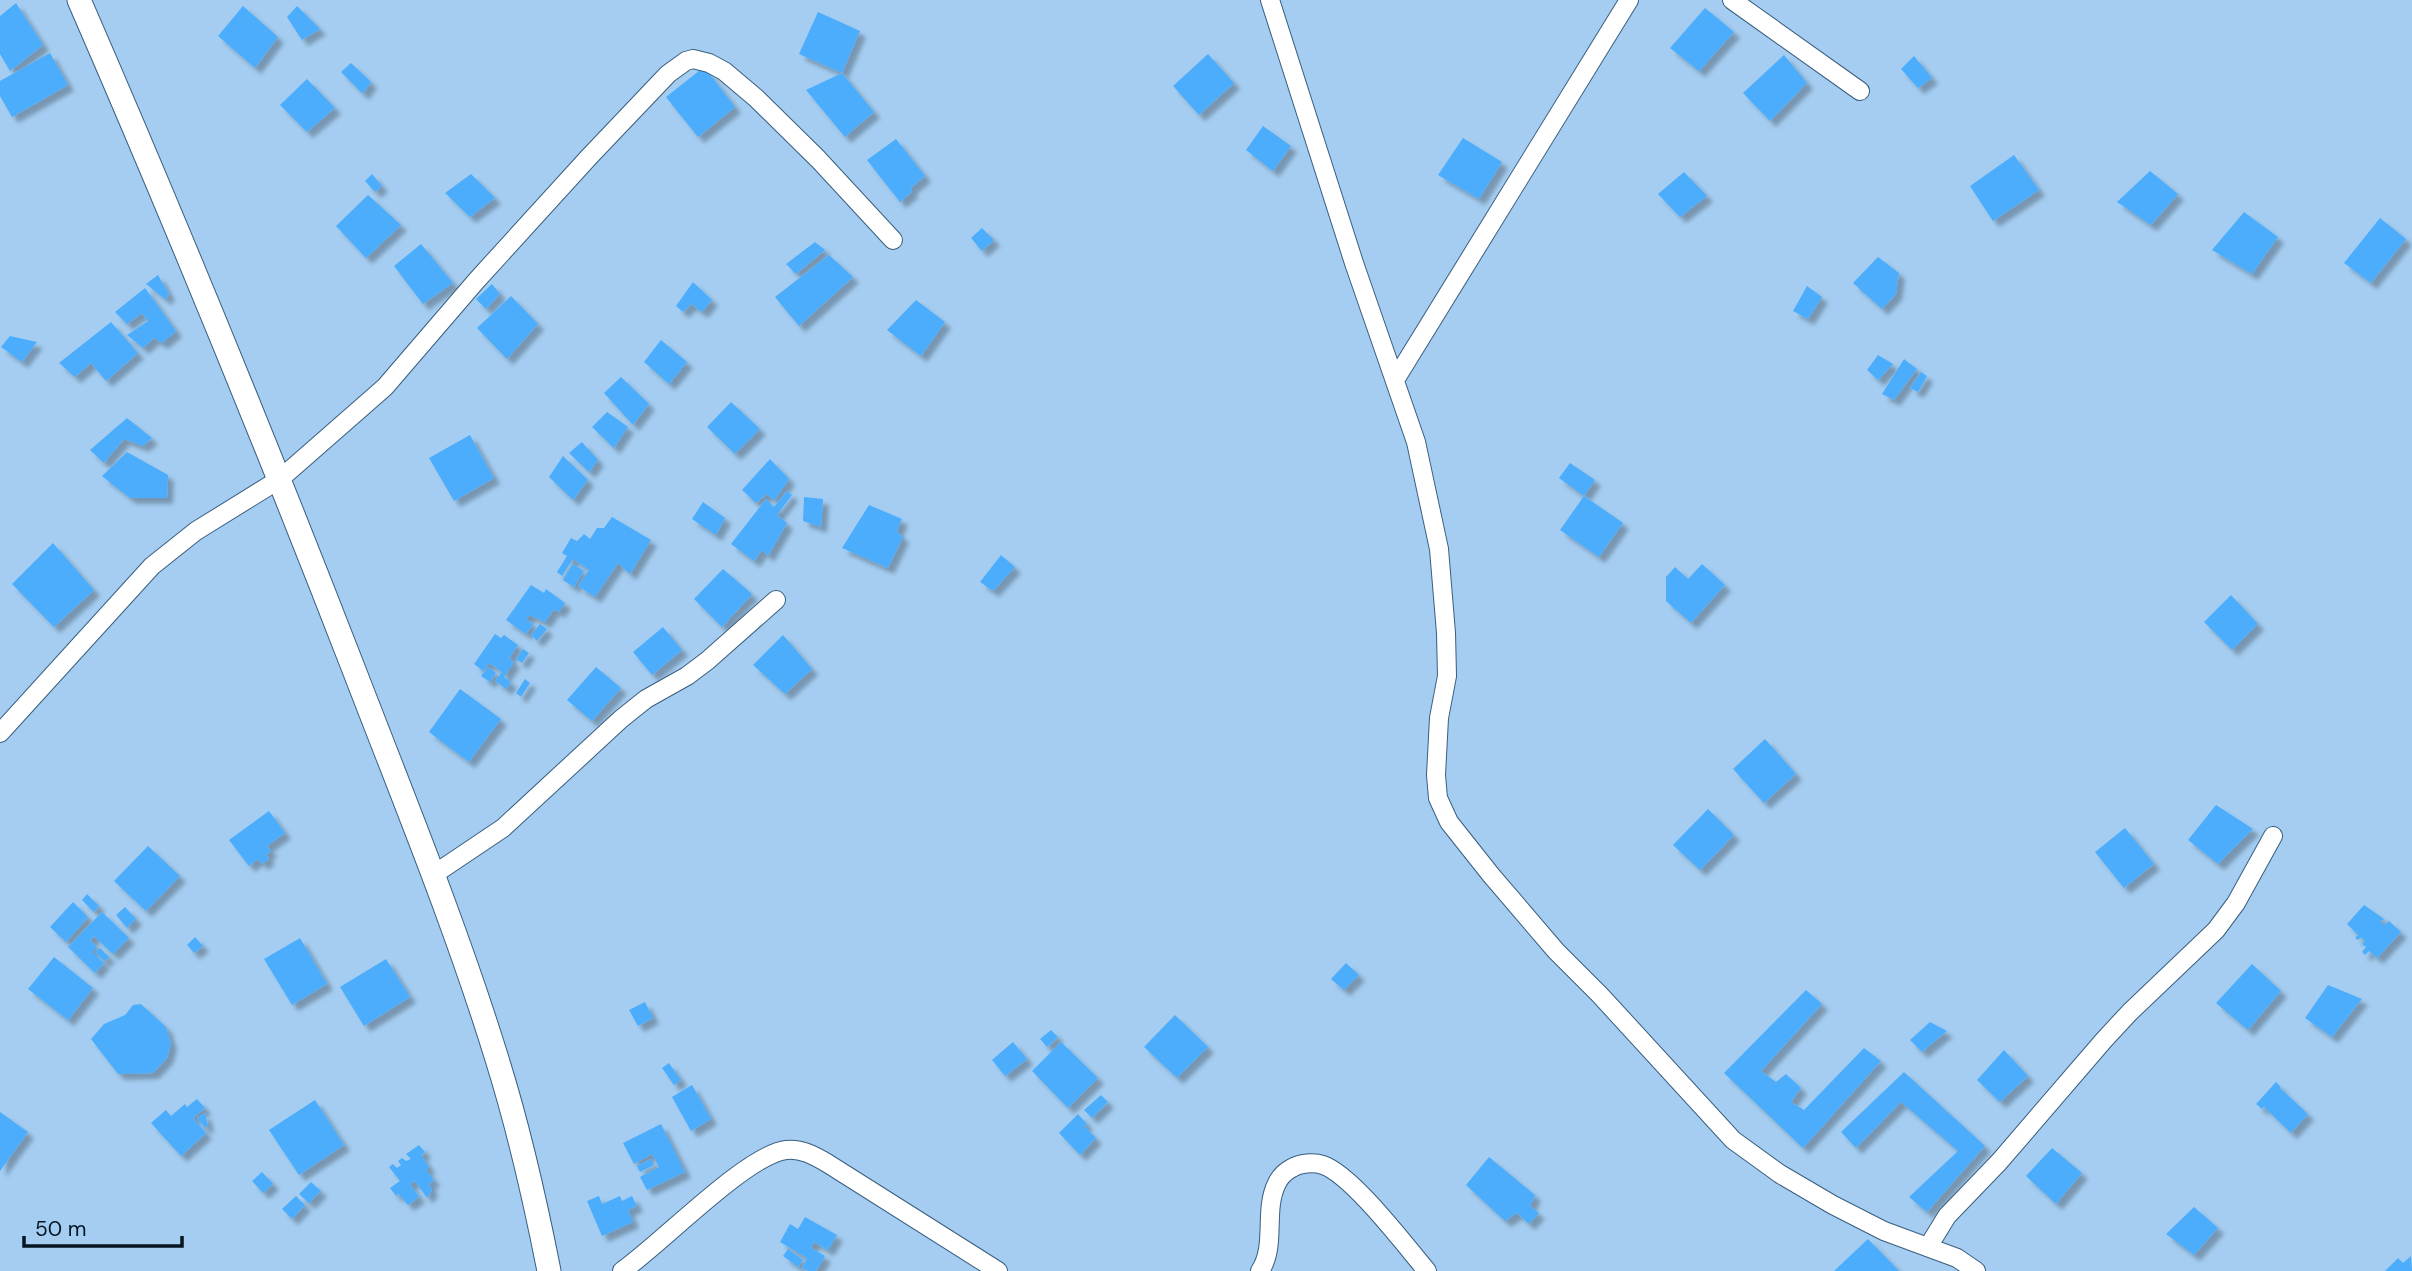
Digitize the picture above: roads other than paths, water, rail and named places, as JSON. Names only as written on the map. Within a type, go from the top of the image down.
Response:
[{"type":"street","points":[[79,0],[159,184],[280,479],[433,875],[498,1061],[535,1200],[549,1271]]},
{"type":"street","points":[[1270,0],[1354,263],[1416,442],[1439,549],[1447,676],[1440,718],[1436,775],[1438,798],[1449,822],[1556,951],[1733,1139],[1780,1174],[1833,1205],[1884,1231],[1957,1258],[1972,1270]]},
{"type":"street","points":[[1395,380],[1629,0]]},
{"type":"street","points":[[1732,0],[1860,91]]},
{"type":"street","points":[[0,733],[152,566],[196,531],[280,479],[385,387],[589,157],[668,74],[686,61],[693,59],[709,63],[724,71],[756,98],[818,159],[893,240]]},
{"type":"street","points":[[433,875],[503,828],[621,719],[646,699],[687,676],[707,661],[776,600]]},
{"type":"street","points":[[1928,1247],[1947,1216],[1999,1162],[2104,1040],[2216,930],[2236,903],[2273,836]]},
{"type":"street","points":[[622,1271],[751,1165],[785,1150],[811,1154],[827,1163],[998,1271]]},
{"type":"street","points":[[1260,1271],[1268,1254],[1269,1220],[1277,1182],[1295,1166],[1320,1164],[1335,1171],[1354,1188],[1427,1271]]}]
